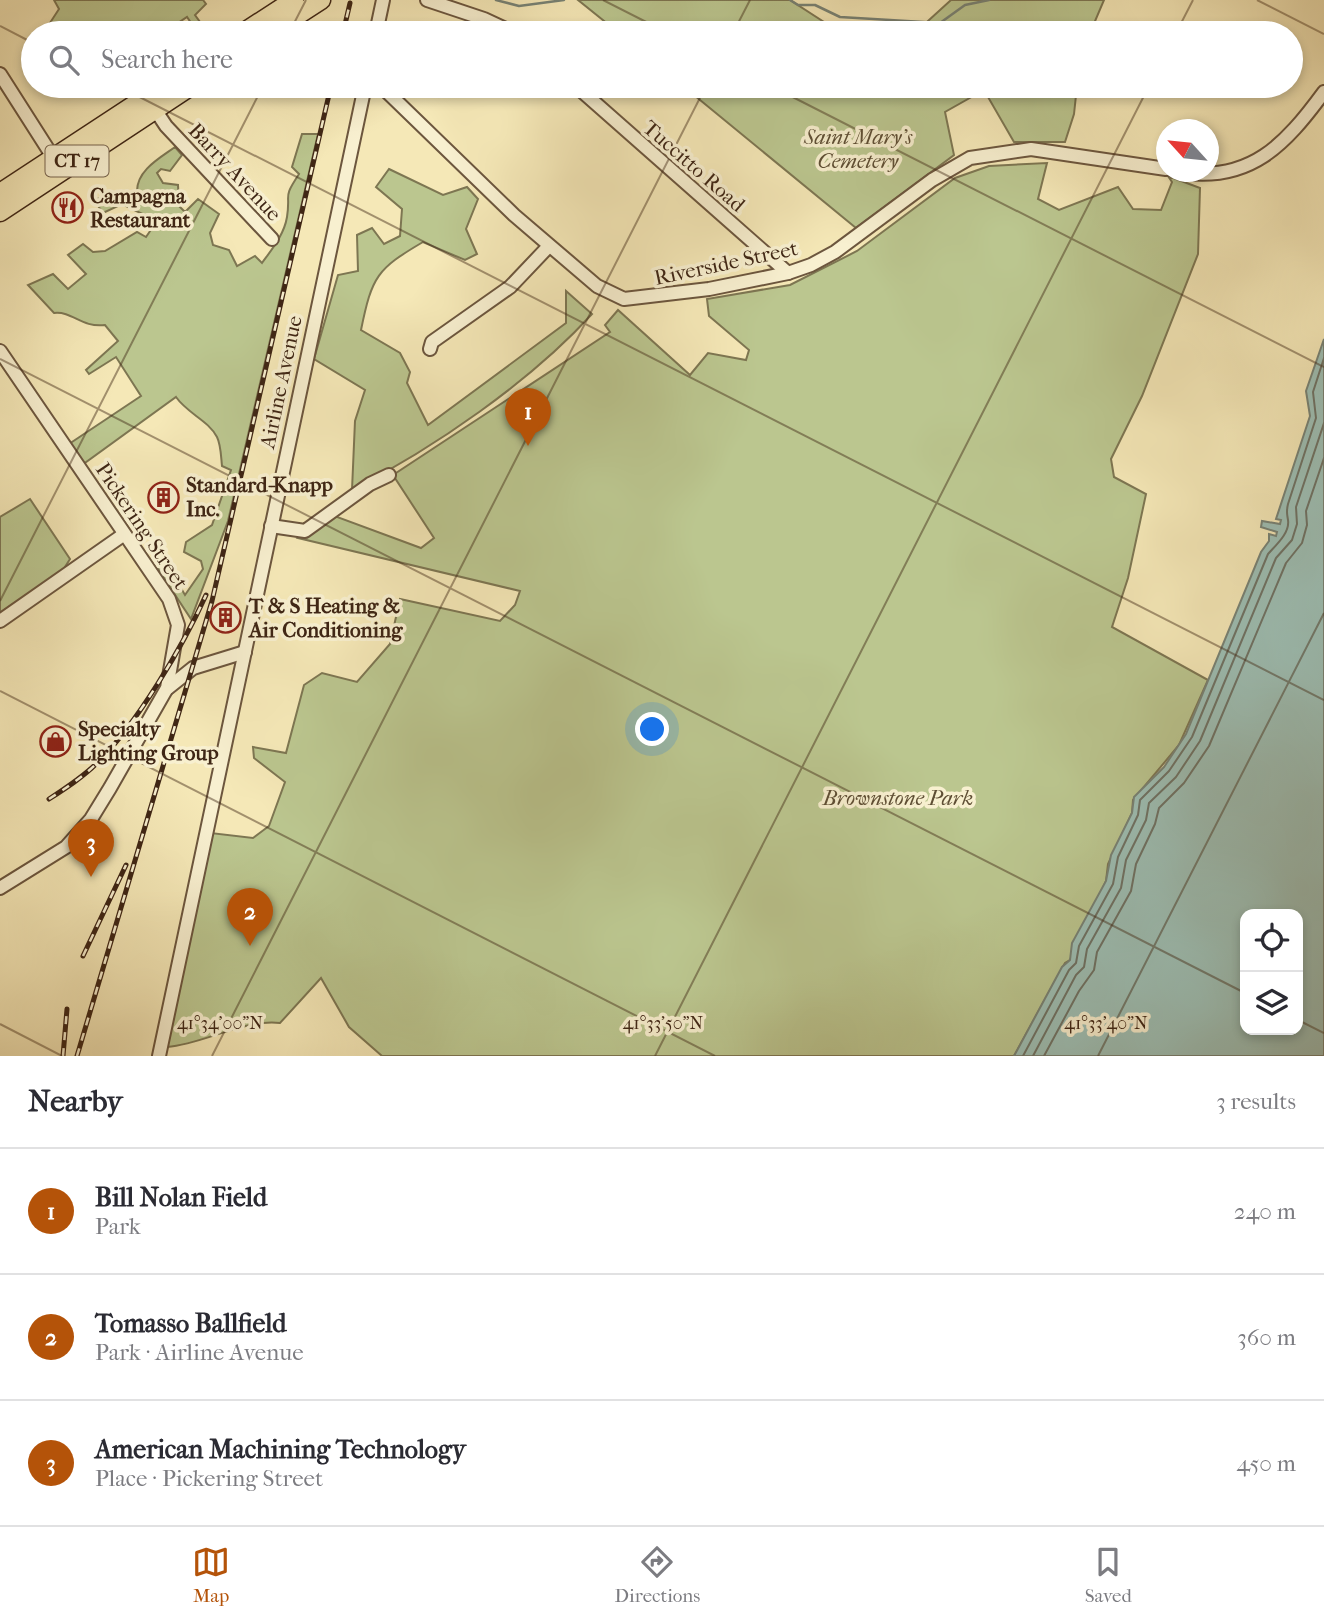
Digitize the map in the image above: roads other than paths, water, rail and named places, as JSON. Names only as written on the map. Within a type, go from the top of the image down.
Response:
[{"type":"highway","points":[[262,21],[294,0]]},
{"type":"highway","points":[[287,21],[315,2]]},
{"type":"highway","name":"CT 17","points":[[0,212],[57,164],[154,98]]},
{"type":"highway","name":"CT 17","points":[[0,193],[57,164]]},
{"type":"street","points":[[379,21],[383,0]]},
{"type":"street","points":[[427,0],[488,21]]},
{"type":"street","points":[[0,74],[57,164]]},
{"type":"street","points":[[1219,174],[1257,159],[1298,125],[1324,92]]},
{"type":"street","name":"Barry Avenue","points":[[155,98],[166,126],[272,240]]},
{"type":"street","name":"Airline Avenue","points":[[159,1056],[362,98]]},
{"type":"street","name":"Riverside Street","points":[[394,98],[549,246],[597,286],[624,299],[697,291],[788,273],[835,252],[932,180],[970,158],[1031,149],[1156,167]]},
{"type":"street","name":"Tuccitto Road","points":[[590,98],[788,273]]},
{"type":"street","points":[[430,349],[436,339],[510,287],[549,246]]},
{"type":"street","name":"Pickering Street","points":[[0,351],[174,608],[178,625],[167,688],[81,832],[56,854],[0,888]]},
{"type":"street","points":[[271,526],[305,531],[370,484],[388,475]]},
{"type":"street","points":[[0,621],[123,535]]},
{"type":"street","points":[[167,688],[193,668],[245,652]]},
{"type":"street","points":[[174,653],[193,668]]},
{"type":"water","points":[[1324,339],[1324,1056],[1014,1056],[1062,967],[1070,960],[1072,943],[1106,881],[1111,855],[1132,813],[1134,797],[1164,767],[1186,734],[1261,552],[1269,541],[1269,534],[1276,536],[1277,532],[1261,527],[1262,521],[1280,524],[1281,520],[1276,519],[1310,416],[1306,391]]},
{"type":"waterway","points":[[496,0],[519,6],[564,0]]},
{"type":"waterway","points":[[790,0],[798,5],[815,5],[840,17],[907,21]]},
{"type":"waterway","points":[[943,21],[965,5],[989,0]]},
{"type":"railway","points":[[346,21],[350,3]]},
{"type":"railway","points":[[77,1056],[212,601],[328,98]]},
{"type":"railway","points":[[49,799],[92,768],[128,727],[172,660],[206,595]]},
{"type":"railway","points":[[83,956],[126,865]]},
{"type":"railway","points":[[63,1056],[67,1009]]},
{"type":"place","name":"Campagna Restaurant","points":[[67,208]]},
{"type":"place","name":"Bill Nolan Field","points":[[528,446]]},
{"type":"place","name":"Standard-Knapp Inc.","points":[[163,497]]},
{"type":"place","name":"T & S Heating & Air Conditioning","points":[[226,618]]},
{"type":"place","name":"Specialty Lighting Group","points":[[55,741]]},
{"type":"place","name":"American Machining Technology","points":[[91,877]]},
{"type":"place","name":"Tomasso Ballfield","points":[[250,946]]},
{"type":"park label","name":"Saint Mary's Cemetery","points":[[858,149]]},
{"type":"park label","name":"Brownstone Park","points":[[898,798]]}]
